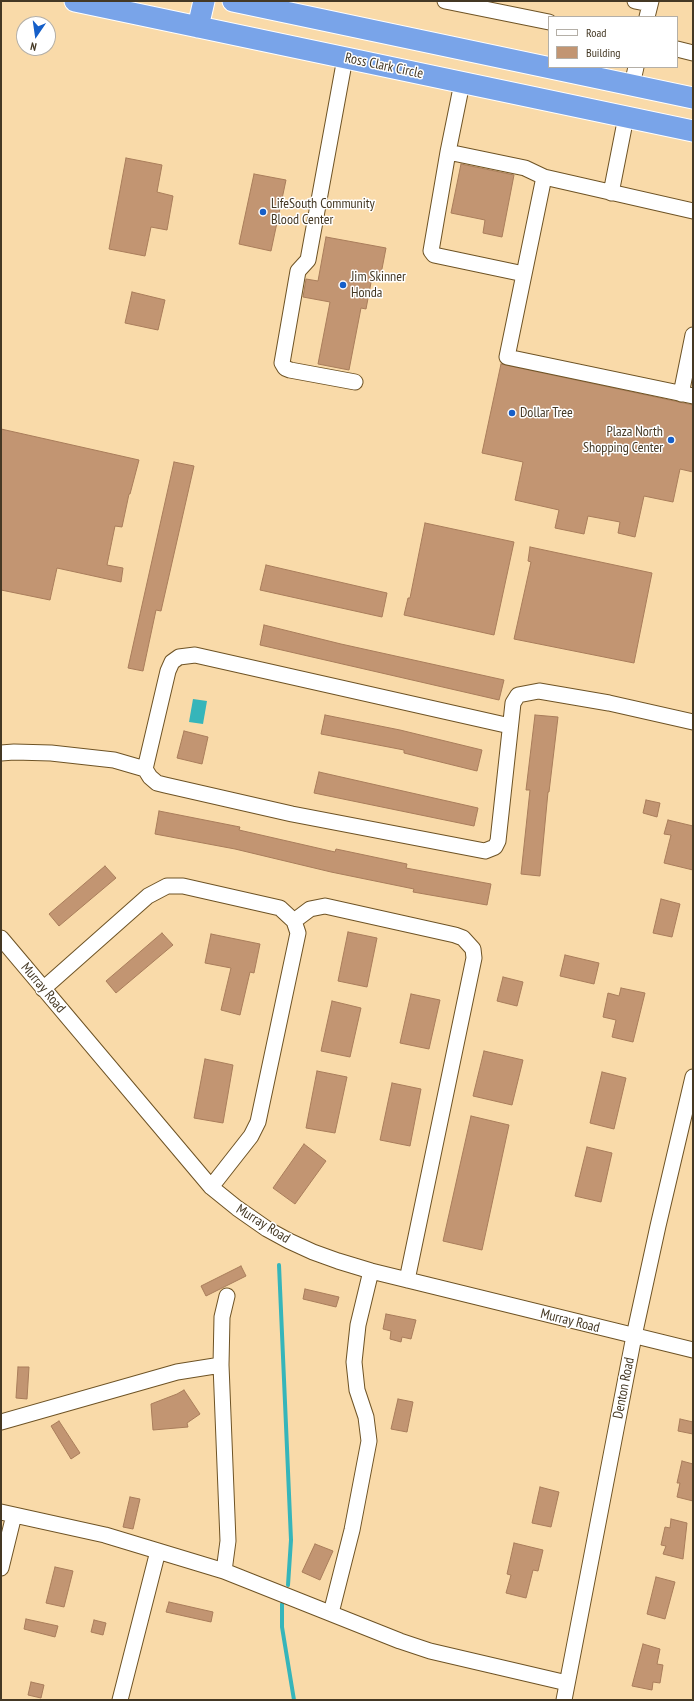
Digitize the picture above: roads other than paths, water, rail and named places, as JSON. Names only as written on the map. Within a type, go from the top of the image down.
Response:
[{"type":"highway","name":"Ross Clark Circle","points":[[75,1],[693,131]]},
{"type":"highway","points":[[198,27],[204,1]]},
{"type":"highway","points":[[234,1],[482,53],[548,63]]},
{"type":"highway","points":[[462,83],[469,67],[482,53]]},
{"type":"highway","points":[[581,68],[634,76],[693,98]]},
{"type":"street","points":[[445,1],[548,22]]},
{"type":"street","points":[[678,49],[693,53]]},
{"type":"street","points":[[345,58],[308,260],[298,271],[282,363],[285,368],[290,370],[355,382]]},
{"type":"street","points":[[462,83],[448,152],[431,251],[434,255],[524,274]]},
{"type":"street","points":[[611,193],[626,117]]},
{"type":"street","points":[[448,152],[525,168],[544,177],[693,211]]},
{"type":"street","points":[[544,177],[507,357],[687,395],[693,336]]},
{"type":"street","points":[[145,769],[168,671],[172,662],[179,657],[195,655],[510,726]]},
{"type":"street","points":[[1,753],[51,753],[114,760],[145,769],[150,777],[157,783],[165,785],[292,814],[485,851],[495,847],[498,841],[513,703],[518,695],[540,691],[609,703],[693,722]]},
{"type":"street","points":[[43,989],[148,896],[167,886],[183,886],[280,908],[294,921],[298,933],[258,1122],[251,1136],[211,1187]]},
{"type":"street","points":[[294,921],[310,909],[326,906],[455,935],[463,938],[473,949],[474,958],[407,1280]]},
{"type":"street","name":"Murray Road","points":[[1,938],[211,1187],[237,1208],[267,1228],[289,1241],[338,1262],[693,1350]]},
{"type":"street","name":"Denton Road","points":[[564,1700],[634,1336],[693,1077]]},
{"type":"street","points":[[331,1613],[352,1530],[369,1441],[366,1417],[357,1390],[354,1362],[358,1325],[371,1271]]},
{"type":"street","points":[[224,1571],[228,1541],[221,1365],[222,1317],[227,1296]]},
{"type":"street","points":[[1,1422],[177,1372],[221,1365]]},
{"type":"street","points":[[1,1568],[7,1514],[105,1534],[224,1571],[400,1641],[430,1651],[567,1683]]},
{"type":"street","points":[[120,1700],[158,1551]]},
{"type":"water","points":[[193,699],[207,701],[203,724],[189,722]]},
{"type":"waterway","points":[[279,1265],[291,1540],[288,1585]]},
{"type":"waterway","points":[[282,1604],[282,1627],[294,1700]]},
{"type":"place","name":"LifeSouth Community Blood Center","points":[[263,212]]},
{"type":"place","name":"Jim Skinner Honda","points":[[343,285]]},
{"type":"place","name":"Dollar Tree","points":[[512,413]]},
{"type":"place","name":"Plaza North Shopping Center","points":[[671,440]]}]
